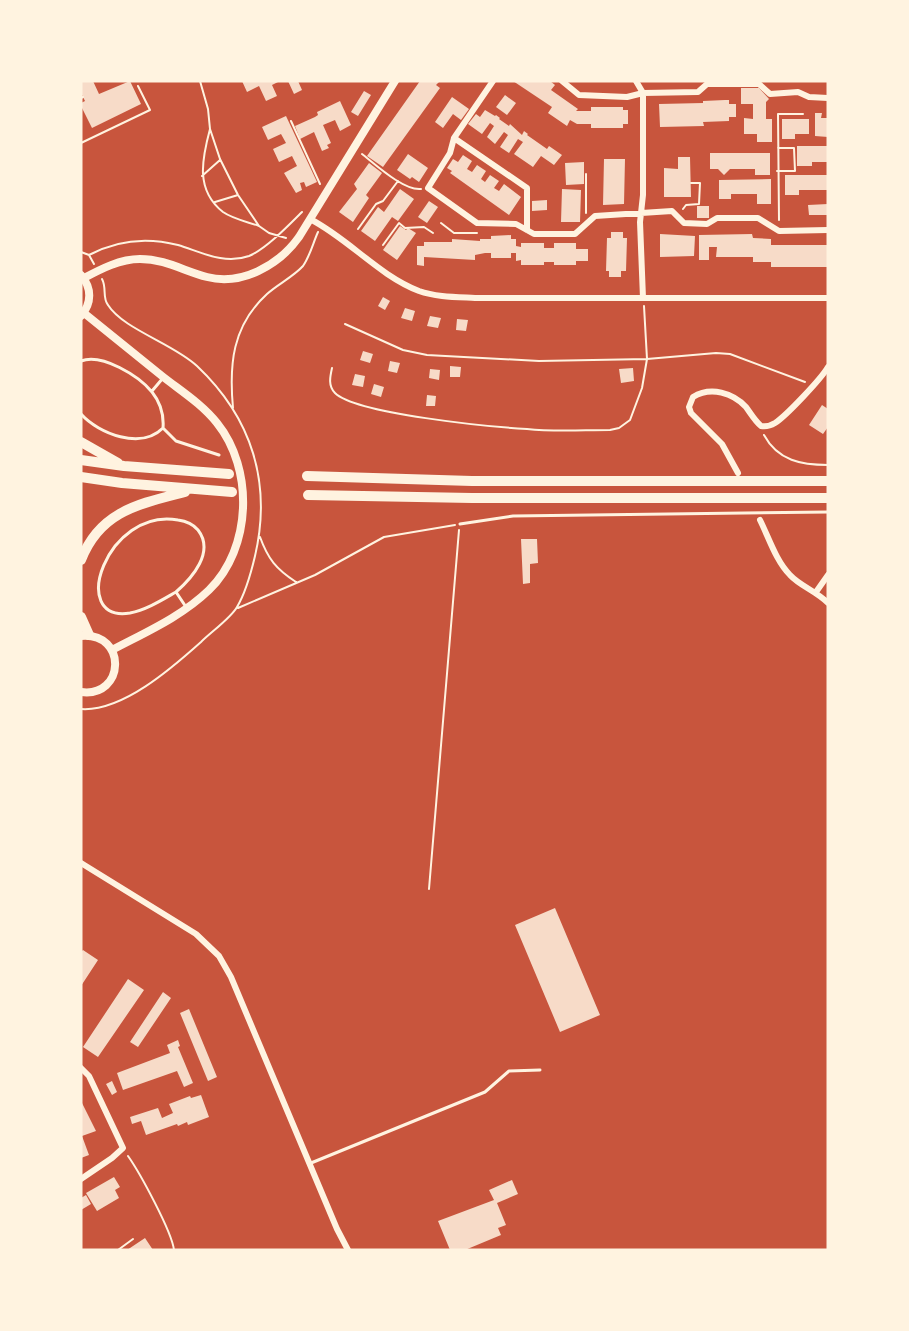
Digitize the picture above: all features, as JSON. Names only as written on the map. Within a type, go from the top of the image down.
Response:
[{"type":"highway","points":[[81,442],[124,466]]},
{"type":"highway","points":[[81,460],[124,466],[229,474]]},
{"type":"highway","points":[[307,476],[472,481],[828,481]]},
{"type":"highway","points":[[81,477],[232,492]]},
{"type":"highway","points":[[81,560],[97,532],[117,515],[143,503],[194,490]]},
{"type":"highway","points":[[308,495],[472,498],[828,498]]},
{"type":"highway","points":[[81,617],[85,635]]},
{"type":"street","points":[[112,650],[187,608],[210,589],[228,563],[238,539],[243,510],[243,490],[230,442],[217,423],[198,403],[82,314],[90,296],[83,276],[125,261],[140,259],[173,264],[208,278],[244,277],[261,271],[278,260],[296,241],[395,81]]},
{"type":"street","points":[[493,81],[454,138],[450,153],[428,188],[479,223],[516,224],[534,234],[575,234],[595,216],[672,211],[684,223],[707,224],[717,218],[758,218],[779,231],[828,230]]},
{"type":"street","points":[[562,81],[579,95],[627,97],[642,93],[698,92],[707,84],[759,84],[770,94],[798,92],[809,97],[828,98]]},
{"type":"street","points":[[636,81],[642,93],[643,195],[640,213],[643,298]]},
{"type":"street","points":[[454,138],[527,188],[527,230]]},
{"type":"street","points":[[310,219],[391,276],[418,291],[430,294],[475,298],[828,298]]},
{"type":"street","points":[[738,472],[722,444],[691,413],[690,401],[700,393],[730,395],[745,407],[761,426],[768,427],[777,422],[823,376],[828,368]]},
{"type":"street","points":[[760,520],[788,574],[797,582],[816,592],[828,603]]},
{"type":"street","points":[[816,592],[828,575]]},
{"type":"street","points":[[81,692],[94,692],[110,682],[116,667],[112,650],[105,641],[85,635]]},
{"type":"street","points":[[81,863],[196,934],[219,956],[231,977],[337,1229],[348,1250]]},
{"type":"street","points":[[81,1068],[89,1076],[123,1148],[81,1179]]},
{"type":"lane","points":[[81,361],[93,358],[108,362],[125,371],[152,391],[161,408],[163,428],[176,441],[219,455]]},
{"type":"lane","points":[[152,391],[164,377]]},
{"type":"lane","points":[[81,414],[101,429],[123,437],[143,438],[158,433],[163,428]]},
{"type":"lane","points":[[460,524],[513,516],[828,512]]},
{"type":"lane","points":[[177,519],[196,528],[204,547],[199,565],[193,575],[176,592],[140,610],[119,613],[111,610],[100,598],[98,578],[111,550],[127,534],[147,523],[177,519]]},
{"type":"lane","points":[[176,592],[187,608]]},
{"type":"lane","points":[[309,1163],[485,1092],[509,1071],[540,1070]]},
{"type":"path","points":[[200,81],[208,109],[210,129],[220,159],[238,195],[259,226]]},
{"type":"path","points":[[81,143],[150,110],[138,86]]},
{"type":"path","points":[[779,231],[777,114],[803,114]]},
{"type":"path","points":[[291,121],[320,184]]},
{"type":"path","points":[[210,129],[203,158],[202,176],[213,202],[224,213],[259,226],[269,233],[287,238]]},
{"type":"path","points":[[353,147],[398,181],[415,190],[428,188]]},
{"type":"path","points":[[777,148],[794,148],[795,171],[777,171]]},
{"type":"path","points":[[202,176],[220,159]]},
{"type":"path","points":[[586,174],[586,213],[595,216]]},
{"type":"path","points":[[358,229],[376,204],[383,201],[398,181]]},
{"type":"path","points":[[677,216],[686,205],[699,204],[700,183],[691,183]]},
{"type":"path","points":[[213,202],[238,195]]},
{"type":"path","points":[[89,255],[115,244],[149,240],[179,245],[218,258],[249,256],[258,251],[299,214]]},
{"type":"path","points":[[383,245],[399,223],[405,228],[424,227],[434,233]]},
{"type":"path","points":[[441,223],[454,233],[479,233],[479,223]]},
{"type":"path","points":[[233,408],[230,378],[235,346],[240,332],[260,300],[302,266],[321,225]]},
{"type":"path","points":[[301,250],[308,256]]},
{"type":"path","points":[[81,252],[89,255],[98,271],[104,283],[105,303],[111,310],[187,357],[198,367],[233,408],[248,436],[262,489],[262,510],[260,537],[237,609]]},
{"type":"path","points":[[332,368],[329,380],[334,392],[352,403],[365,406],[415,416],[529,430],[620,428],[630,420],[642,388],[646,359],[643,298]]},
{"type":"path","points":[[345,324],[403,350],[427,355],[538,361],[646,359],[696,354],[730,354],[813,386]]},
{"type":"path","points":[[761,426],[766,438],[776,450],[792,460],[806,465],[828,465]]},
{"type":"path","points":[[81,709],[95,709],[109,705],[150,682],[183,658],[237,609],[330,568],[368,544],[384,537],[460,524],[429,889]]},
{"type":"path","points":[[260,537],[267,555],[281,573],[296,582]]},
{"type":"path","points":[[123,1148],[146,1188],[174,1250]]},
{"type":"path","points":[[118,1250],[133,1239]]},
{"type":"building","points":[[81,81],[93,81],[99,94],[130,81],[141,104],[92,128],[81,106],[81,103],[85,101],[81,93]]},
{"type":"building","points":[[242,81],[280,81],[272,85],[277,96],[266,101],[259,86],[247,92]]},
{"type":"building","points":[[288,81],[298,81],[302,90],[294,94]]},
{"type":"building","points":[[420,81],[440,81],[436,85],[440,88],[383,167],[367,156]]},
{"type":"building","points":[[513,81],[550,81],[555,85],[551,90],[578,109],[576,111],[591,111],[591,107],[623,107],[623,110],[628,110],[628,124],[623,124],[623,128],[591,128],[591,124],[577,124],[570,120],[567,126],[548,113],[552,107]]},
{"type":"building","points":[[741,88],[759,88],[769,99],[766,102],[766,119],[772,119],[772,142],[757,142],[757,134],[744,134],[744,118],[753,119],[753,104],[741,104]]},
{"type":"building","points":[[364,91],[371,95],[358,116],[351,112]]},
{"type":"building","points":[[505,95],[516,103],[507,115],[496,107]]},
{"type":"building","points":[[452,97],[469,109],[461,120],[453,114],[443,128],[435,122]]},
{"type":"building","points":[[729,100],[729,104],[736,104],[736,117],[729,117],[729,121],[703,122],[704,126],[660,127],[659,104]]},
{"type":"building","points":[[340,101],[351,125],[340,131],[335,120],[323,125],[331,143],[327,145],[329,148],[322,151],[314,132],[300,139],[295,126],[315,117],[318,115],[317,112]]},
{"type":"building","points":[[485,110],[496,115],[509,126],[510,124],[522,135],[524,131],[547,149],[549,146],[562,155],[554,165],[541,156],[533,167],[514,154],[523,142],[518,139],[509,153],[500,147],[508,135],[504,132],[495,144],[487,137],[494,126],[490,123],[482,134],[468,124],[476,114],[480,117]]},
{"type":"building","points":[[815,113],[822,113],[821,118],[828,118],[828,137],[815,136]]},
{"type":"building","points":[[286,116],[317,182],[306,187],[304,182],[300,183],[302,190],[296,193],[284,173],[297,166],[292,156],[279,162],[273,149],[286,143],[281,134],[268,140],[262,127]]},
{"type":"building","points":[[782,119],[809,119],[809,134],[795,134],[795,139],[782,139]]},
{"type":"building","points":[[797,146],[828,146],[828,162],[812,162],[812,166],[797,166]]},
{"type":"building","points":[[710,153],[770,153],[770,175],[755,175],[755,169],[730,169],[724,175],[718,169],[710,169]]},
{"type":"building","points":[[408,154],[428,168],[419,182],[397,170]]},
{"type":"building","points":[[463,155],[472,161],[467,169],[472,172],[477,165],[486,171],[481,179],[485,182],[490,175],[499,181],[494,188],[499,191],[504,184],[521,197],[509,215],[450,173],[452,171],[447,168],[453,159],[458,162]]},
{"type":"building","points":[[678,157],[690,157],[691,197],[664,197],[664,168],[678,169]]},
{"type":"building","points":[[604,159],[625,159],[624,204],[603,205]]},
{"type":"building","points":[[584,162],[584,184],[566,185],[565,163]]},
{"type":"building","points":[[369,163],[382,173],[366,195],[369,198],[353,222],[339,212],[357,189],[354,184]]},
{"type":"building","points":[[785,175],[828,175],[828,190],[799,190],[799,195],[785,195]]},
{"type":"building","points":[[771,179],[771,204],[757,204],[757,194],[731,194],[731,199],[719,199],[719,180]]},
{"type":"building","points":[[400,189],[414,199],[398,221],[392,217],[375,241],[361,231],[378,207],[384,212]]},
{"type":"building","points":[[562,189],[581,190],[580,222],[561,222]]},
{"type":"building","points":[[547,200],[547,210],[532,211],[532,201]]},
{"type":"building","points":[[429,201],[438,207],[427,223],[418,217]]},
{"type":"building","points":[[828,204],[828,215],[809,215],[808,205]]},
{"type":"building","points":[[697,206],[709,206],[709,218],[697,218]]},
{"type":"building","points":[[400,226],[416,233],[397,260],[383,250]]},
{"type":"building","points":[[611,232],[623,232],[623,238],[627,238],[626,271],[621,271],[621,277],[609,277],[609,271],[606,271],[607,238],[611,238]]},
{"type":"building","points":[[660,234],[695,236],[694,256],[660,257]]},
{"type":"building","points":[[752,234],[753,238],[771,239],[771,245],[828,245],[828,267],[771,267],[771,262],[753,262],[753,257],[716,257],[717,247],[709,247],[709,260],[699,260],[699,235]]},
{"type":"building","points":[[511,235],[511,239],[516,239],[516,246],[521,247],[521,243],[544,243],[544,248],[554,248],[554,243],[576,243],[576,249],[588,249],[588,261],[576,261],[576,265],[554,265],[554,262],[544,262],[544,265],[521,265],[521,260],[516,261],[516,253],[511,253],[511,258],[491,258],[491,253],[485,253],[475,255],[475,260],[424,257],[424,266],[417,265],[417,246],[424,246],[424,242],[452,242],[452,239],[480,241],[480,239],[491,239],[491,236]]},
{"type":"building","points":[[383,297],[390,301],[385,310],[378,306]]},
{"type":"building","points":[[405,308],[415,311],[412,321],[401,318]]},
{"type":"building","points":[[430,316],[441,318],[438,328],[427,326]]},
{"type":"building","points":[[457,319],[468,320],[466,331],[456,330]]},
{"type":"building","points":[[363,351],[373,354],[370,363],[360,360]]},
{"type":"building","points":[[390,361],[400,363],[397,373],[388,371]]},
{"type":"building","points":[[450,366],[461,367],[460,377],[450,377]]},
{"type":"building","points":[[633,368],[634,381],[621,383],[619,369]]},
{"type":"building","points":[[430,369],[440,370],[439,380],[429,378]]},
{"type":"building","points":[[355,374],[365,376],[363,387],[352,385]]},
{"type":"building","points":[[374,384],[384,387],[381,397],[371,394]]},
{"type":"building","points":[[427,395],[436,396],[435,406],[426,406]]},
{"type":"building","points":[[822,405],[828,409],[828,427],[823,434],[809,425]]},
{"type":"building","points":[[521,539],[537,539],[538,563],[530,564],[530,583],[523,584]]},
{"type":"building","points":[[555,908],[600,1015],[560,1032],[515,925]]},
{"type":"building","points":[[83,950],[98,960],[81,986],[81,952]]},
{"type":"building","points":[[128,979],[144,990],[98,1057],[83,1047]]},
{"type":"building","points":[[163,992],[171,998],[138,1047],[130,1042]]},
{"type":"building","points":[[189,1009],[217,1077],[208,1081],[180,1013]]},
{"type":"building","points":[[178,1040],[180,1046],[178,1047],[193,1083],[184,1087],[177,1071],[123,1090],[117,1073],[170,1053],[167,1045]]},
{"type":"building","points":[[112,1081],[117,1092],[112,1095],[106,1084]]},
{"type":"building","points":[[201,1095],[209,1117],[188,1125],[187,1122],[178,1126],[177,1124],[146,1135],[141,1121],[132,1124],[130,1117],[158,1108],[162,1118],[173,1113],[169,1104],[190,1096],[191,1098]]},
{"type":"building","points":[[81,1101],[96,1131],[82,1136],[89,1155],[81,1158]]},
{"type":"building","points":[[114,1177],[120,1187],[115,1190],[119,1198],[97,1211],[86,1193]]},
{"type":"building","points":[[512,1180],[518,1194],[497,1203],[506,1225],[498,1228],[501,1235],[465,1250],[450,1250],[438,1221],[494,1200],[489,1190]]},
{"type":"building","points":[[86,1195],[91,1204],[81,1210],[81,1198]]},
{"type":"building","points":[[145,1238],[153,1250],[127,1250]]}]
